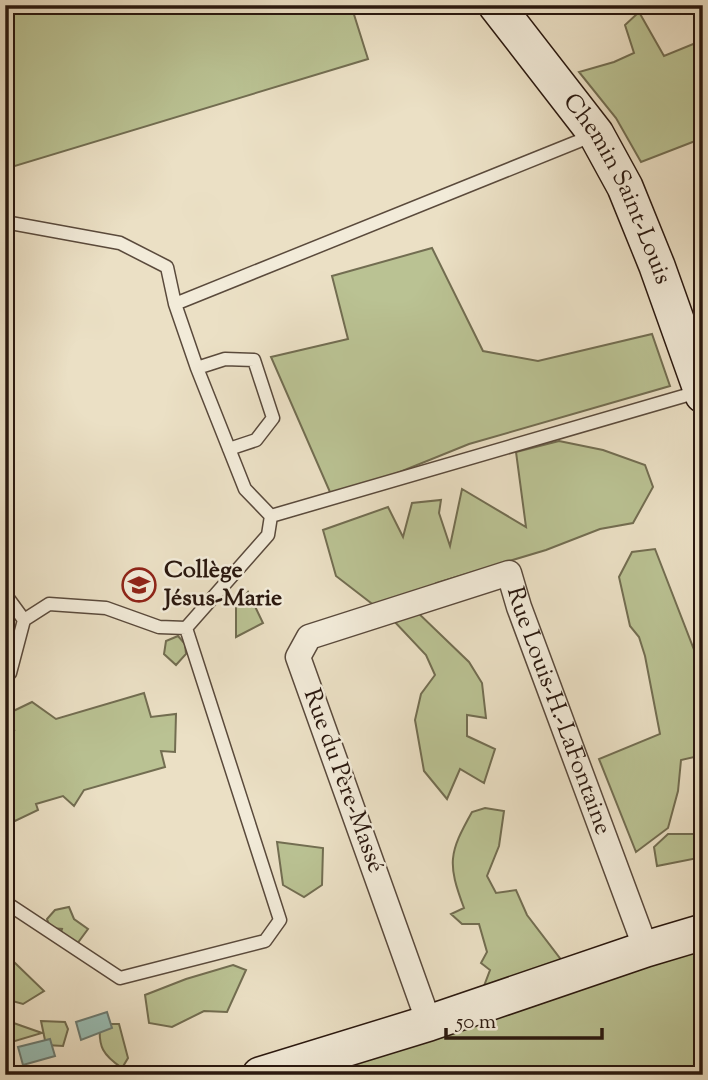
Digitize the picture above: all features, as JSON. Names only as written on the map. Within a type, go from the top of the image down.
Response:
[{"type":"street","name":"Chemin Saint-Louis","points":[[496,5],[596,134],[629,198],[657,266],[702,393]]},
{"type":"street","name":"Rue Louis-H.-LaFontaine","points":[[406,605],[509,573],[519,607],[646,949]]},
{"type":"street","name":"Rue du Père-Massé","points":[[406,605],[309,637],[298,657],[429,1023]]},
{"type":"street","points":[[260,1075],[429,1023],[703,932]]},
{"type":"lane","points":[[175,304],[596,134]]},
{"type":"lane","points":[[5,222],[120,243],[167,267],[175,304],[197,368],[245,489],[271,516]]},
{"type":"lane","points":[[197,368],[225,359],[254,360],[273,418],[256,440],[229,449]]},
{"type":"lane","points":[[271,516],[702,393]]},
{"type":"lane","points":[[186,628],[268,535],[271,516]]},
{"type":"lane","points":[[5,594],[24,620]]},
{"type":"lane","points":[[5,679],[10,673],[24,620],[48,604],[106,608],[159,627],[186,628]]},
{"type":"lane","points":[[5,902],[120,978],[265,941],[280,920],[186,628]]},
{"type":"green space","points":[[5,5],[351,5],[368,59],[5,169]]},
{"type":"green space","points":[[639,12],[664,56],[703,40],[703,138],[641,162],[616,118],[579,72],[634,53],[625,25]]},
{"type":"green space","points":[[432,248],[483,351],[538,361],[652,334],[670,386],[469,444],[333,499],[271,357],[348,339],[332,276]]},
{"type":"green space","points":[[559,441],[603,450],[645,465],[653,487],[633,523],[600,529],[546,550],[436,583],[415,610],[469,662],[482,683],[486,718],[467,715],[467,736],[495,749],[484,783],[460,769],[447,799],[424,771],[415,720],[421,694],[435,675],[426,655],[393,620],[336,576],[323,530],[388,507],[403,537],[412,503],[441,500],[439,513],[450,546],[462,489],[526,527],[516,452]]},
{"type":"green space","points":[[655,549],[703,673],[703,755],[681,760],[678,791],[668,828],[636,852],[599,759],[660,734],[645,656],[639,637],[630,626],[619,577],[632,552]]},
{"type":"green space","points":[[248,592],[263,623],[236,637],[236,608]]},
{"type":"green space","points":[[178,636],[185,644],[186,654],[176,665],[164,654],[166,641]]},
{"type":"green space","points":[[144,693],[151,717],[176,714],[175,752],[161,751],[165,767],[84,790],[74,806],[63,796],[36,804],[38,810],[15,821],[5,807],[5,733],[14,730],[5,715],[32,702],[56,719]]},
{"type":"green space","points":[[485,808],[504,811],[499,846],[487,876],[496,893],[516,890],[527,915],[566,966],[703,932],[703,1075],[262,1075],[476,1007],[490,970],[481,963],[487,952],[479,924],[462,924],[451,914],[464,908],[455,880],[453,858],[472,812]]},
{"type":"green space","points":[[668,834],[703,834],[703,857],[657,866],[654,847]]},
{"type":"green space","points":[[277,842],[323,848],[322,885],[304,897],[283,885]]},
{"type":"green space","points":[[69,907],[74,919],[88,929],[71,952],[58,942],[62,929],[50,928],[47,919],[55,910]]},
{"type":"green space","points":[[14,962],[44,991],[23,1004],[5,999],[5,963]]},
{"type":"green space","points":[[233,965],[246,970],[227,1012],[204,1011],[172,1027],[149,1023],[145,995]]},
{"type":"green space","points":[[5,1020],[42,1033],[5,1044]]},
{"type":"green space","points":[[41,1021],[65,1022],[68,1029],[63,1046],[46,1045]]},
{"type":"green space","points":[[100,1024],[119,1024],[128,1058],[122,1068],[103,1050]]},
{"type":"water","points":[[107,1012],[112,1028],[81,1040],[76,1022]]},
{"type":"water","points":[[50,1039],[55,1056],[23,1065],[18,1047]]},
{"type":"place","name":"Collège Jésus-Marie","points":[[139,585]]}]
